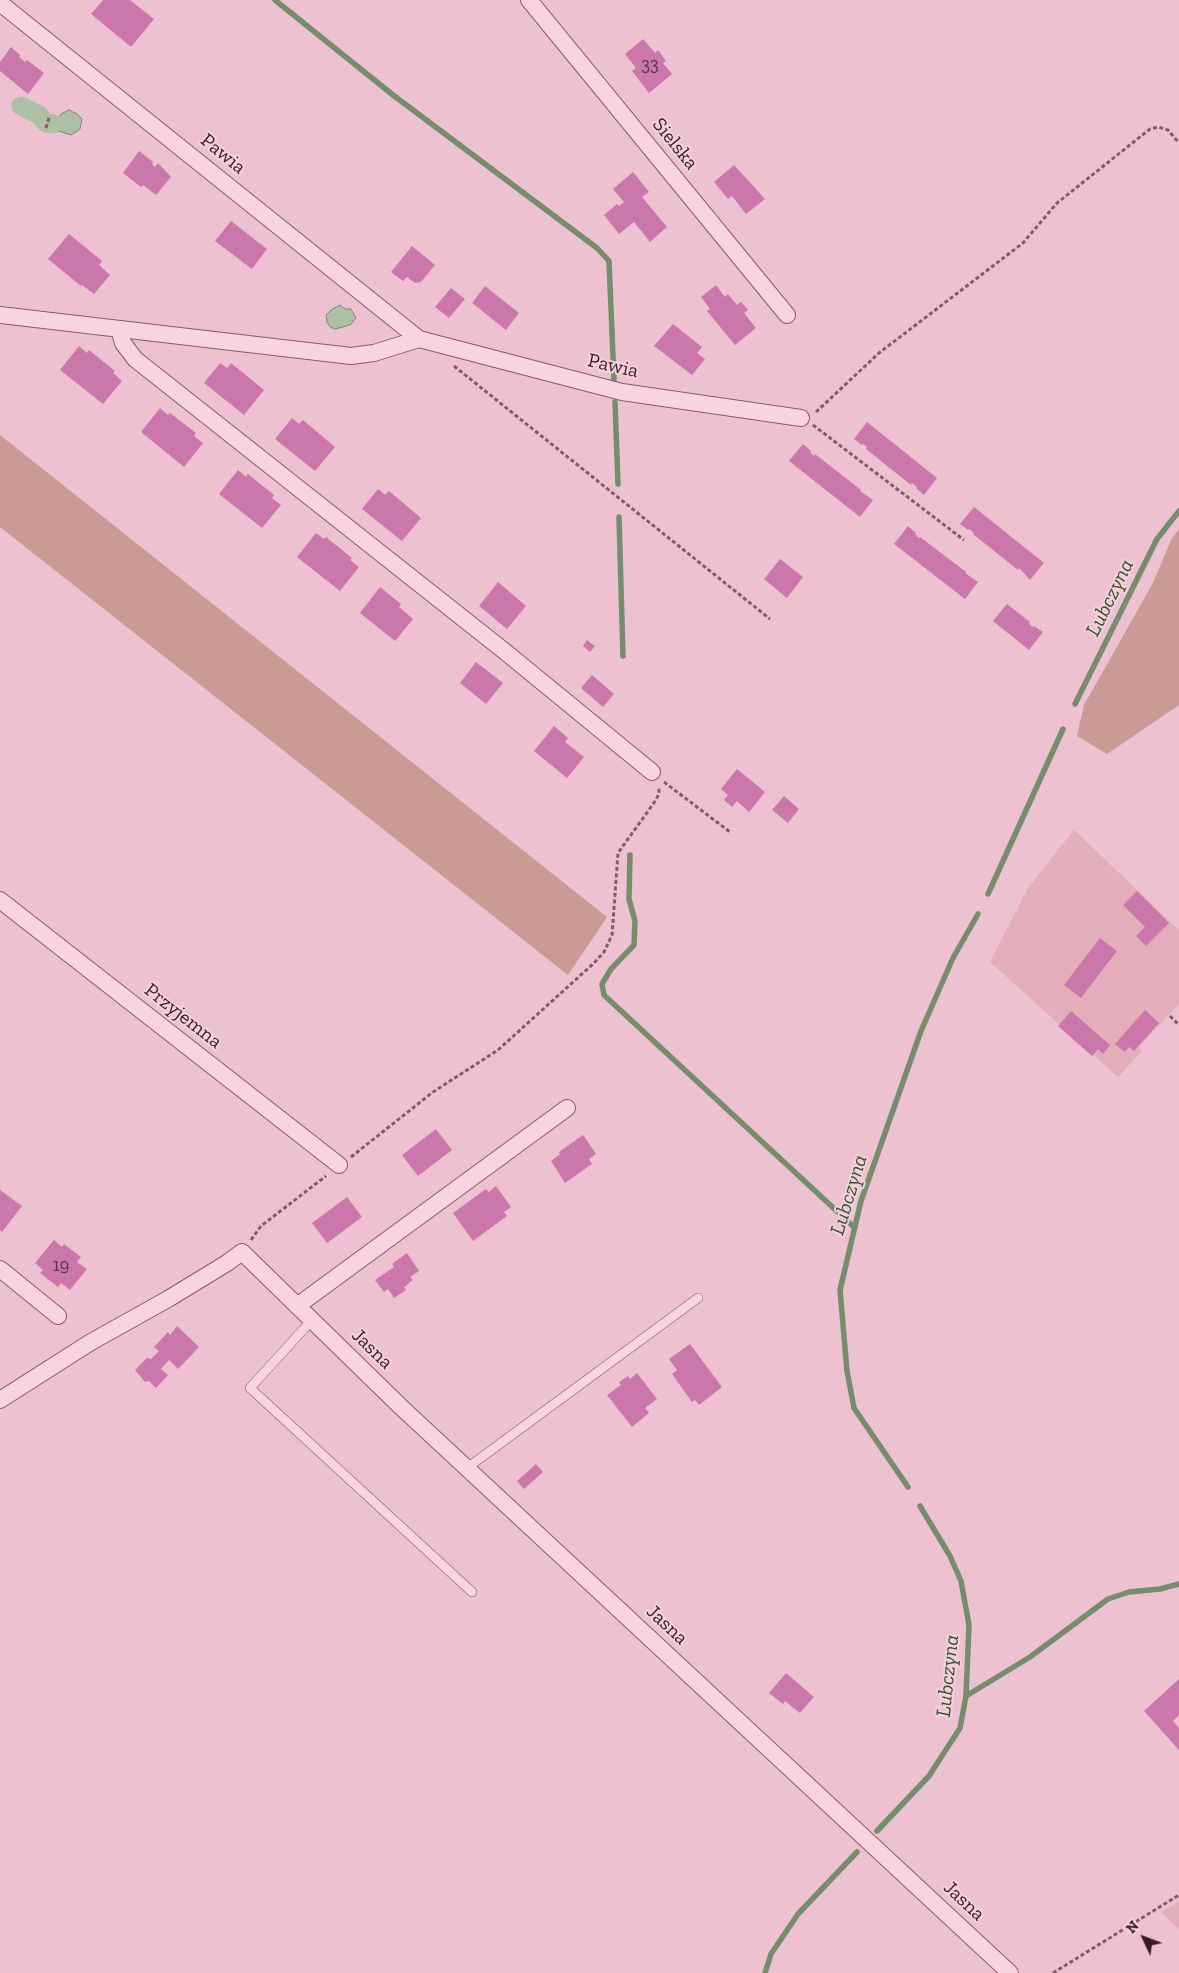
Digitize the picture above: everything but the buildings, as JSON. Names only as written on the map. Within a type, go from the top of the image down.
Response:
[{"type":"street","name":"Sielska","points":[[529,0],[787,315]]},
{"type":"street","name":"Pawia","points":[[0,2],[419,338],[622,392],[803,419]]},
{"type":"street","points":[[0,315],[351,356],[374,353],[419,338]]},
{"type":"street","points":[[119,329],[123,343],[136,359],[503,650],[655,774]]},
{"type":"street","name":"Przyjemna","points":[[0,900],[340,1165]]},
{"type":"street","points":[[297,1306],[567,1108]]},
{"type":"street","points":[[0,1400],[91,1342],[168,1299],[242,1252]]},
{"type":"street","name":"Jasna","points":[[242,1252],[401,1407],[1010,1973]]},
{"type":"street","points":[[0,1270],[58,1316]]},
{"type":"lane","points":[[467,1468],[698,1298]]},
{"type":"lane","points":[[312,1320],[250,1388],[472,1592]]},
{"type":"path","points":[[46,128],[49,118]]},
{"type":"path","points":[[964,540],[803,419],[822,407],[879,352],[1023,243],[1057,203],[1150,129],[1158,127],[1168,130],[1179,143]]},
{"type":"path","points":[[450,363],[770,619]]},
{"type":"path","points":[[655,774],[730,832]]},
{"type":"path","points":[[242,1252],[262,1226],[434,1092],[498,1050],[604,952],[612,935],[618,853],[656,800],[659,793],[655,774]]},
{"type":"path","points":[[1170,1016],[1179,1025]]},
{"type":"path","points":[[1053,1973],[1179,1895]]},
{"type":"shaded area","points":[[69,110],[82,119],[80,129],[71,135],[56,130],[53,127],[61,114]]},
{"type":"shaded area","points":[[340,305],[345,309],[351,309],[356,318],[350,325],[335,329],[330,327],[326,315]]},
{"type":"shaded area","points":[[0,435],[607,917],[568,975],[0,527]]},
{"type":"shaded area","points":[[1179,529],[1179,705],[1107,754],[1077,736],[1084,705],[1153,583],[1172,538]]},
{"type":"shaded area","points":[[1074,830],[1179,930],[1179,1004],[1139,1047],[1142,1051],[1118,1077],[990,962],[1028,888]]},
{"type":"shaded area","points":[[1179,1902],[1179,1929],[1161,1912]]},
{"type":"waterway","points":[[275,0],[393,95],[597,248],[609,261],[614,380]]},
{"type":"waterway","points":[[21,106],[39,115],[46,123],[53,124]]},
{"type":"waterway","points":[[615,402],[618,484]]},
{"type":"waterway","name":"Lubczyna","points":[[1075,704],[1157,539],[1179,511]]},
{"type":"waterway","points":[[619,517],[623,656]]},
{"type":"waterway","name":"Lubczyna","points":[[988,894],[1063,729]]},
{"type":"waterway","points":[[630,855],[629,899],[635,921],[634,945],[611,969],[602,984],[604,995],[855,1228]]},
{"type":"waterway","name":"Lubczyna","points":[[908,1487],[854,1408],[847,1371],[840,1290],[861,1201],[921,1031],[953,958],[978,914]]},
{"type":"waterway","name":"Lubczyna","points":[[877,1831],[929,1776],[960,1728],[966,1696],[969,1625],[961,1581],[950,1556],[920,1506]]},
{"type":"waterway","points":[[966,1696],[1030,1657],[1108,1599],[1129,1592],[1160,1589],[1179,1584]]},
{"type":"waterway","name":"Lubczyna","points":[[765,1973],[771,1954],[798,1914],[857,1852]]}]
